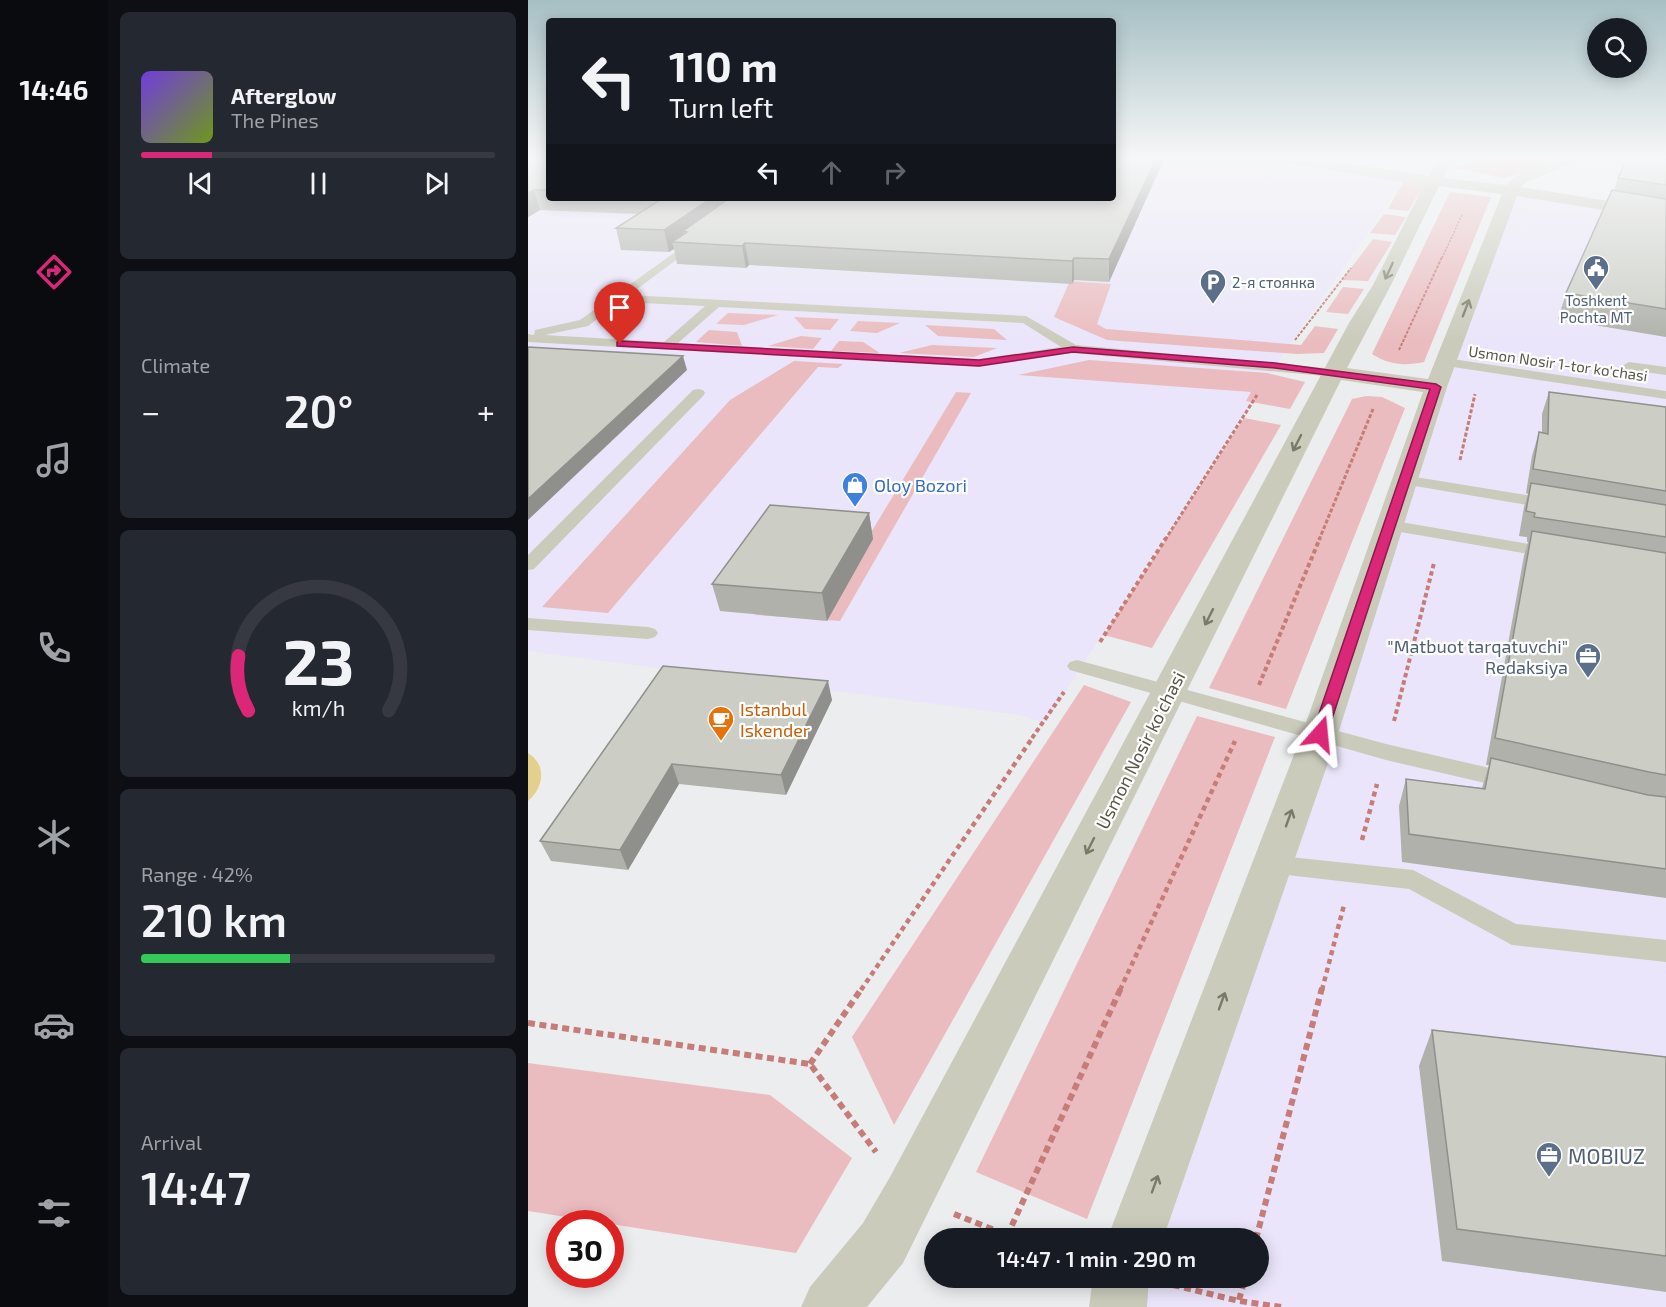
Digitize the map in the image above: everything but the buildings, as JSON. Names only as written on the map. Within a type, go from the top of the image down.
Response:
[{"type":"street","name":"Usmon Nosir ko'chasi","points":[[830,1307],[883,1243],[909,1196],[1335,373],[1417,220]]},
{"type":"street","points":[[1138,1228],[1320,734],[1403,480],[1454,372],[1502,220]]},
{"type":"street","points":[[1335,373],[1454,372]]},
{"type":"lane","points":[[528,337],[584,322],[708,231]]},
{"type":"lane","points":[[617,298],[1026,320],[1073,349]]},
{"type":"lane","points":[[666,347],[715,304]]},
{"type":"lane","points":[[528,337],[666,347],[979,363],[1073,349],[1335,373]]},
{"type":"lane","points":[[1629,366],[1666,371]]},
{"type":"lane","name":"Usmon Nosir 1-tor ko'chasi","points":[[1454,372],[1666,395]]},
{"type":"lane","points":[[528,565],[698,393]]},
{"type":"lane","points":[[1403,480],[1572,508]]},
{"type":"lane","points":[[1389,525],[1571,556]]},
{"type":"lane","points":[[528,624],[648,633]]},
{"type":"lane","points":[[1079,666],[1386,752],[1534,787]]},
{"type":"lane","points":[[1271,865],[1413,880],[1512,934],[1666,951]]},
{"type":"path","points":[[810,1064],[1079,666],[1095,649],[1275,366],[1354,263]]},
{"type":"path","points":[[1454,372],[1454,488]]},
{"type":"path","points":[[1259,1228],[1442,534]]},
{"type":"path","points":[[528,1023],[810,1064],[909,1196],[989,1228]]},
{"type":"path","points":[[1239,1301],[1242,1288]]},
{"type":"path","points":[[1135,1289],[1281,1307]]},
{"type":"shaded area","name":"Oloy Bozori","points":[[528,220],[1377,220],[1275,366],[1045,723],[1020,715],[528,651]]},
{"type":"shaded area","points":[[1380,220],[1404,220],[1395,235],[1370,233]]},
{"type":"shaded area","points":[[1437,220],[1482,220],[1424,362],[1403,364],[1384,360],[1372,354]]},
{"type":"shaded area","points":[[1499,220],[1666,220],[1666,1307],[1118,1307],[1120,1288],[1269,1288],[1269,1228],[1139,1228]]},
{"type":"shaded area","points":[[1373,239],[1392,242],[1368,281],[1342,280]]},
{"type":"shaded area","points":[[1070,281],[1111,284],[1097,324],[1106,329],[1301,345],[1315,326],[1338,329],[1324,353],[1297,354],[1107,340],[1054,317]]},
{"type":"shaded area","points":[[1343,287],[1364,289],[1348,314],[1326,312]]},
{"type":"shaded area","points":[[728,313],[778,315],[744,325],[716,324]]},
{"type":"shaded area","points":[[794,317],[839,319],[830,330],[805,329]]},
{"type":"shaded area","points":[[858,321],[900,323],[877,333],[850,331]]},
{"type":"shaded area","points":[[925,325],[994,329],[1007,340],[938,336]]},
{"type":"shaded area","points":[[709,330],[737,332],[742,346],[696,342]]},
{"type":"shaded area","points":[[801,336],[822,338],[813,349],[768,346]]},
{"type":"shaded area","points":[[839,341],[863,342],[880,353],[831,351]]},
{"type":"shaded area","points":[[932,345],[997,348],[974,357],[899,353]]},
{"type":"shaded area","points":[[1089,360],[1267,373],[1305,382],[1290,409],[1246,401],[1251,392],[1018,375]]},
{"type":"shaded area","points":[[794,361],[843,364],[838,368],[818,367],[608,613],[542,607],[730,400]]},
{"type":"shaded area","points":[[956,392],[971,393],[840,621],[756,615],[747,606],[824,610]]},
{"type":"shaded area","points":[[1366,396],[1382,397],[1405,408],[1286,709],[1209,688],[1352,399]]},
{"type":"shaded area","points":[[1244,418],[1281,425],[1152,648],[1104,635]]},
{"type":"shaded area","points":[[1084,685],[1131,702],[894,1125],[852,1037]]},
{"type":"shaded area","points":[[1197,716],[1275,737],[1087,1219],[976,1172]]},
{"type":"shaded area","points":[[528,753],[538,764],[541,776],[537,789],[528,801]]},
{"type":"shaded area","points":[[528,1063],[770,1095],[852,1158],[796,1253],[624,1226],[624,1210],[546,1210],[546,1214],[528,1211]]},
{"type":"place","name":"Toshkent Pochta MT","points":[[1596,291]]},
{"type":"place","name":"2-я стоянка","points":[[1213,305]]},
{"type":"place","name":"Oloy Bozori","points":[[855,508]]},
{"type":"place","name":"\"Matbuot tarqatuvchi\" Redaksiya","points":[[1588,679]]},
{"type":"place","name":"Istanbul Iskender","points":[[721,742]]},
{"type":"place","name":"MOBIUZ","points":[[1549,1178]]},
{"type":"route","points":[[620,344],[979,363],[1073,349],[1275,366],[1436,387],[1403,480],[1320,734]]}]
